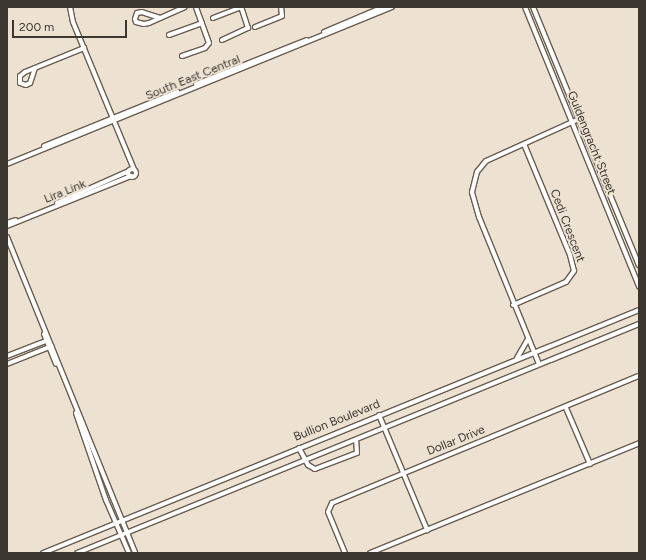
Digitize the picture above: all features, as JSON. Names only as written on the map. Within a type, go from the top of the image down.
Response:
[{"type":"street","points":[[70,7],[73,22],[129,159],[131,176],[136,174],[131,170]]},
{"type":"street","points":[[160,18],[142,12],[137,13],[135,19],[136,22],[144,24],[160,18],[185,7]]},
{"type":"street","points":[[182,56],[208,46],[210,43],[196,7]]},
{"type":"street","points":[[213,18],[241,7],[248,28],[222,40]]},
{"type":"street","points":[[255,27],[282,16],[281,7]]},
{"type":"street","name":"South East Central","points":[[7,162],[385,8],[392,7]]},
{"type":"street","name":"Guldengracht Street","points":[[525,7],[639,287]]},
{"type":"street","name":"Guldengracht Street","points":[[533,7],[639,265]]},
{"type":"street","points":[[169,35],[202,23]]},
{"type":"street","points":[[35,68],[30,83],[26,86],[20,83],[21,75],[35,68],[84,48]]},
{"type":"street","points":[[539,364],[513,304],[474,206],[472,192],[478,172],[486,161],[571,121],[579,119]]},
{"type":"street","name":"Cedi Crescent","points":[[513,304],[566,282],[574,271],[570,255],[524,144]]},
{"type":"street","name":"Lira Link","points":[[7,223],[131,170]]},
{"type":"street","name":"Lira Link","points":[[7,226],[131,176]]},
{"type":"street","points":[[7,237],[48,340],[116,523],[129,553]]},
{"type":"street","points":[[7,244],[48,340]]},
{"type":"street","name":"Bullion Boulevard","points":[[43,553],[639,310]]},
{"type":"street","name":"Bullion Boulevard","points":[[77,553],[639,324]]},
{"type":"street","points":[[515,360],[525,349],[528,339]]},
{"type":"street","points":[[7,356],[48,340]]},
{"type":"street","points":[[7,364],[50,346]]},
{"type":"street","points":[[50,346],[135,553]]},
{"type":"street","name":"Dollar Drive","points":[[345,553],[328,512],[329,505],[404,473],[566,408],[639,376]]},
{"type":"street","points":[[566,408],[590,464]]},
{"type":"street","points":[[380,415],[427,530]]},
{"type":"street","points":[[299,448],[305,460],[315,469],[358,452],[356,440]]},
{"type":"street","points":[[370,553],[639,443]]}]
